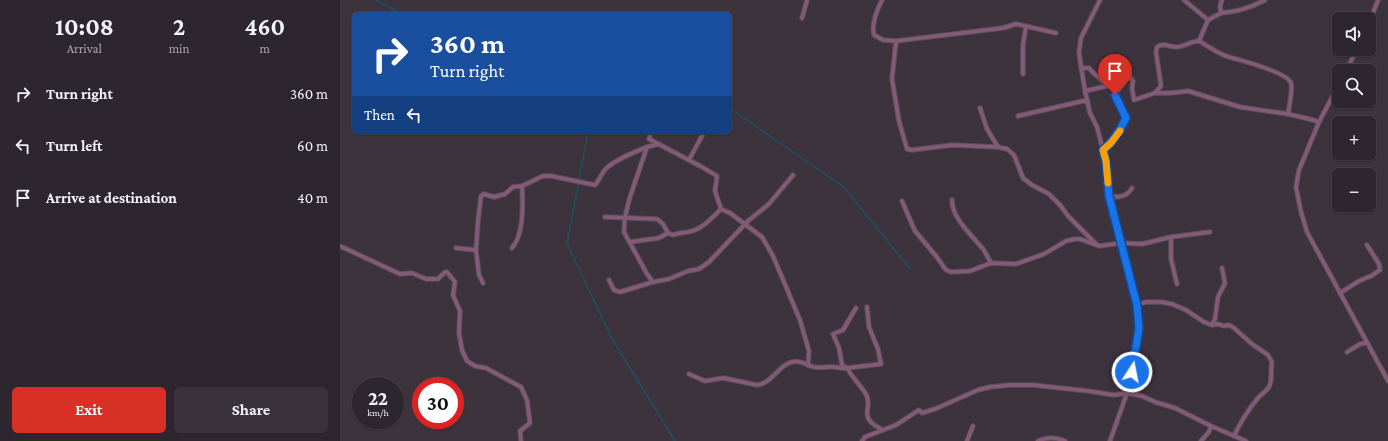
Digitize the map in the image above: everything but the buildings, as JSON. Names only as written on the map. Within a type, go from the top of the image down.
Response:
[{"type":"street","points":[[802,18],[807,0]]},
{"type":"street","points":[[882,0],[873,28],[874,35],[883,40],[896,41],[1003,28],[1016,24],[1056,33]]},
{"type":"street","points":[[1100,0],[1081,38],[1078,53],[1090,114],[1097,127],[1106,161],[1109,196],[1137,305],[1139,328],[1127,393],[1110,441]]},
{"type":"street","points":[[1184,0],[1208,20]]},
{"type":"street","points":[[1221,13],[1220,6],[1222,0]]},
{"type":"street","points":[[1199,41],[1208,20],[1221,13],[1231,12],[1256,5],[1265,0]]},
{"type":"street","points":[[1373,12],[1378,0]]},
{"type":"street","points":[[1023,74],[1023,45],[1026,26]]},
{"type":"street","points":[[896,41],[892,79],[899,121],[907,148],[912,150],[952,145],[998,147],[1008,150],[1014,155],[1023,178],[1032,185],[1049,194],[1069,217],[1099,246]]},
{"type":"street","points":[[1155,93],[1160,86],[1156,52],[1157,47],[1165,44],[1176,47],[1199,41],[1229,57],[1238,58],[1264,67],[1288,79],[1291,83],[1292,91],[1288,114]]},
{"type":"street","points":[[1123,62],[1129,66],[1128,72],[1133,81],[1132,86],[1134,100],[1155,93],[1188,91],[1240,107],[1288,114],[1319,122]]},
{"type":"street","points":[[1081,68],[1089,68],[1093,73],[1102,79],[1107,86]]},
{"type":"street","points":[[1085,91],[1107,86],[1123,76],[1128,75],[1131,77]]},
{"type":"street","points":[[1103,150],[1120,133],[1126,118],[1115,95],[1123,84],[1117,80]]},
{"type":"street","points":[[1332,97],[1319,122],[1299,170],[1296,188],[1307,232],[1388,381]]},
{"type":"street","points":[[1018,116],[1083,101],[1088,102]]},
{"type":"street","points":[[980,108],[987,129],[998,147]]},
{"type":"street","points":[[650,134],[648,139],[717,176],[715,191],[721,209],[730,213],[762,236],[774,256],[800,320],[808,351],[808,366]]},
{"type":"street","points":[[689,160],[703,134]]},
{"type":"street","points":[[483,283],[479,275],[476,250],[481,196],[484,194],[494,197],[505,194],[513,188],[522,186],[543,176],[551,176],[595,185],[610,164],[659,144]]},
{"type":"street","points":[[647,148],[630,197],[625,217],[624,232],[646,274],[653,282]]},
{"type":"street","points":[[609,280],[614,290],[620,292],[653,282],[669,279],[688,271],[699,269],[709,262],[745,224],[769,204],[793,175]]},
{"type":"street","points":[[512,248],[515,244],[520,228],[523,206],[522,186]]},
{"type":"street","points":[[1109,196],[1115,198],[1124,196],[1130,192],[1132,188]]},
{"type":"street","points":[[952,200],[952,206],[955,214],[985,251],[991,263]]},
{"type":"street","points":[[902,201],[915,231],[946,270],[951,272],[970,271],[991,263],[1016,264],[1044,254],[1066,241],[1075,239],[1080,239],[1099,246],[1120,243],[1142,244],[1210,232]]},
{"type":"street","points":[[605,217],[657,219],[663,224],[668,233],[673,235],[680,232],[693,231],[713,217],[721,209]]},
{"type":"street","points":[[630,242],[659,238],[668,233]]},
{"type":"street","points":[[1171,238],[1171,259],[1177,284]]},
{"type":"street","points":[[1340,293],[1358,281],[1371,276],[1380,270],[1379,264],[1367,245]]},
{"type":"street","points":[[340,246],[400,274],[412,273],[426,279],[438,278],[447,272],[456,282],[452,295],[460,311],[459,333],[462,350],[467,361],[475,366],[486,368],[521,387],[527,400],[530,423],[520,431],[521,441]]},
{"type":"street","points":[[456,248],[476,250]]},
{"type":"street","points":[[1212,325],[1215,319],[1218,298],[1225,283],[1222,268]]},
{"type":"street","points":[[1137,305],[1146,302],[1172,304],[1212,325],[1229,325],[1268,355],[1272,362],[1271,380],[1268,388],[1258,398],[1240,423],[1234,436]]},
{"type":"street","points":[[690,374],[705,381],[723,378],[756,385],[762,384],[791,362],[800,361],[812,368],[819,369],[834,367],[842,369],[881,364],[878,349],[869,327],[867,307]]},
{"type":"street","points":[[856,308],[843,330],[833,334],[839,348],[842,365],[847,368],[866,394],[869,402],[867,415],[870,421],[883,430]]},
{"type":"street","points":[[1347,352],[1360,344],[1366,343]]},
{"type":"street","points":[[861,441],[865,437],[883,430],[919,410],[922,413],[935,409],[978,390],[1009,385],[1033,385],[1114,395],[1127,393],[1142,396],[1175,408],[1246,441]]},
{"type":"street","points":[[967,441],[973,426]]},
{"type":"street","points":[[1201,441],[1209,432],[1211,426]]},
{"type":"street","points":[[1038,441],[1046,438],[1056,438],[1065,441]]},
{"type":"waterway","points":[[376,0],[399,12]]},
{"type":"waterway","points":[[732,111],[844,187],[910,269]]},
{"type":"waterway","points":[[588,134],[567,243],[611,337],[675,441]]},
{"type":"slow traffic","points":[[1108,183],[1106,161],[1103,150],[1111,143],[1120,131]]},
{"type":"route","points":[[1115,95],[1126,118],[1120,133],[1103,150],[1106,161],[1109,196],[1137,305],[1139,328],[1132,372]]}]
